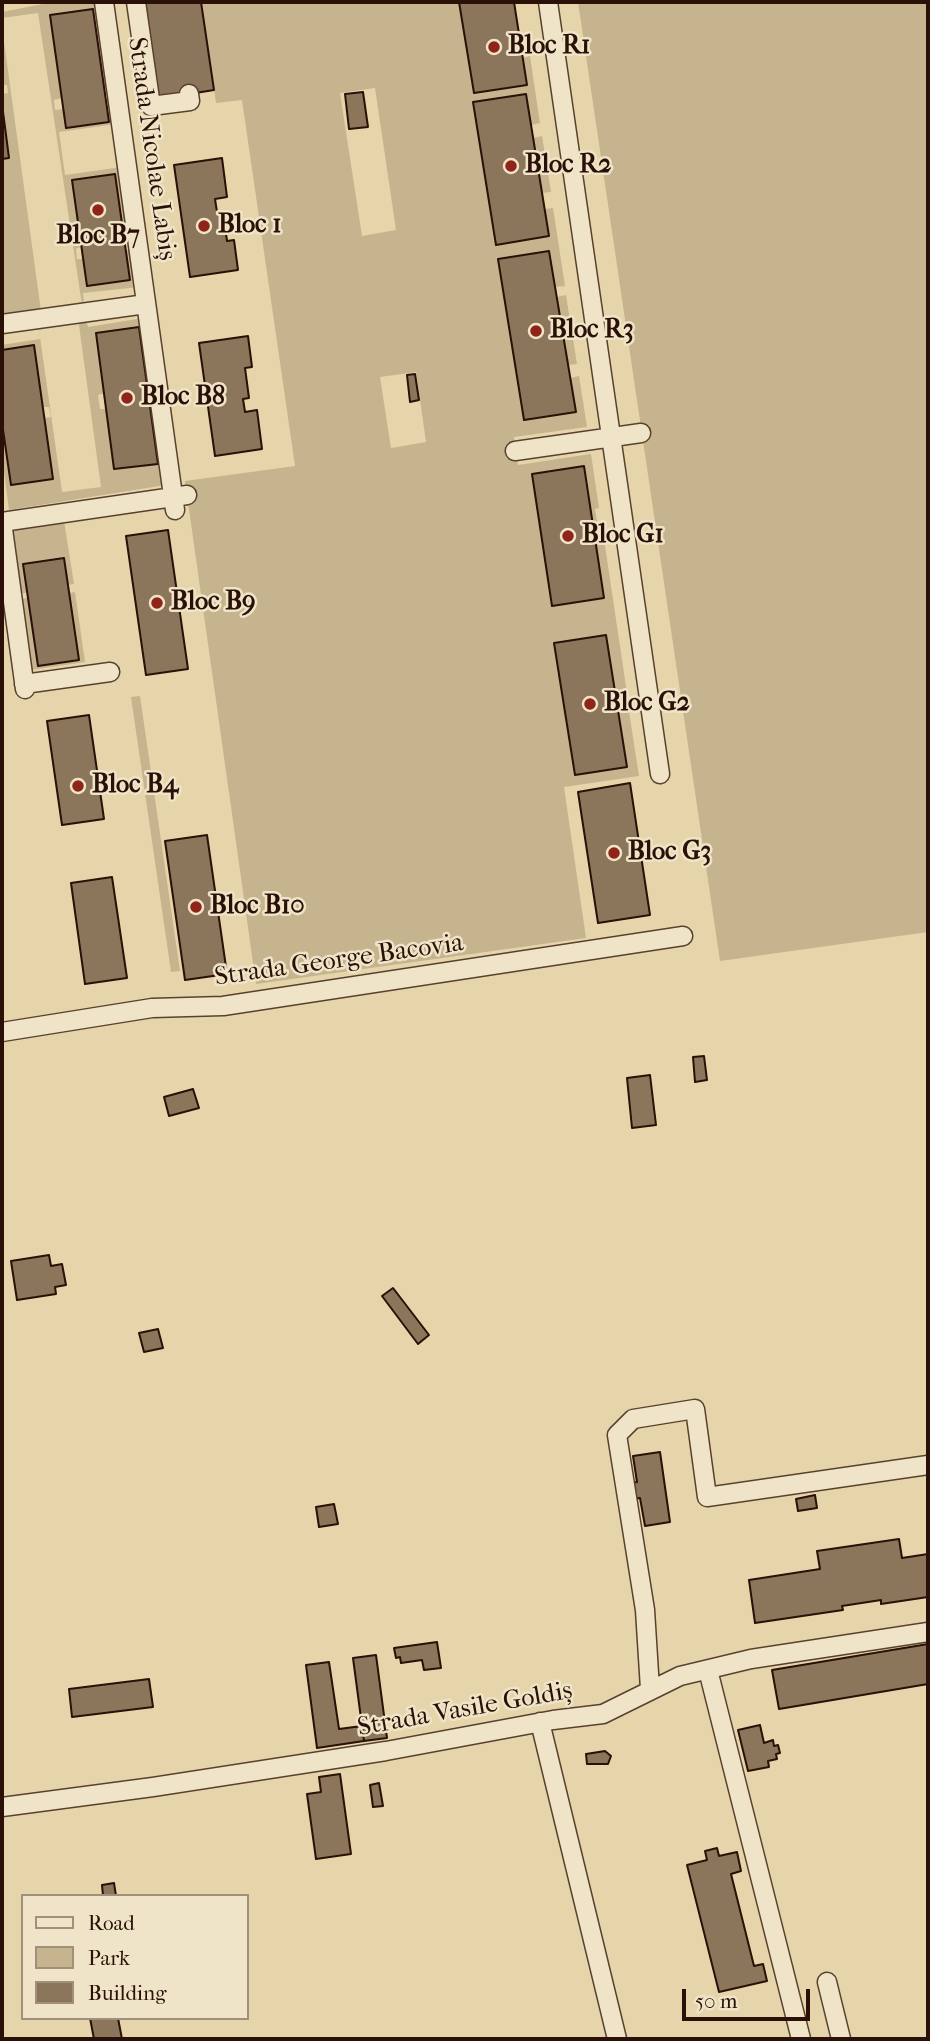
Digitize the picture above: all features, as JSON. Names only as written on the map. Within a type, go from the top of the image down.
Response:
[{"type":"street","name":"Strada Nicolae Labiș","points":[[2,522],[178,501],[146,304],[104,2]]},
{"type":"street","points":[[136,2],[151,106],[190,100],[189,94]]},
{"type":"street","points":[[548,2],[660,774]]},
{"type":"street","points":[[2,324],[146,304]]},
{"type":"street","points":[[515,452],[641,433]]},
{"type":"street","points":[[2,522],[25,687],[110,672]]},
{"type":"street","name":"Strada George Bacovia","points":[[2,1032],[152,1008],[223,1006],[683,936]]},
{"type":"street","points":[[650,1689],[645,1610],[618,1435],[633,1419],[695,1409],[706,1497],[928,1465]]},
{"type":"street","name":"Strada Vasile Goldiș","points":[[2,1807],[373,1754],[540,1722],[603,1714],[680,1676],[751,1659],[928,1632]]},
{"type":"street","points":[[708,1670],[801,2039]]},
{"type":"street","points":[[540,1722],[617,2039]]},
{"type":"street","points":[[827,1982],[841,2039]]},
{"type":"green space","points":[[53,2],[98,2],[111,91],[105,91],[93,9],[51,15],[62,98],[54,100],[55,110],[63,109],[66,128],[109,122],[106,101],[112,100],[116,124],[59,132],[65,175],[122,167],[132,240],[125,241],[115,174],[72,180],[82,246],[76,249],[77,259],[83,259],[87,286],[130,280],[126,250],[133,249],[139,287],[83,293],[84,305],[38,13],[2,18],[2,12]]},
{"type":"green space","points":[[201,2],[459,2],[474,93],[527,85],[523,58],[530,56],[540,123],[531,125],[526,94],[474,102],[496,244],[549,236],[545,209],[553,208],[565,286],[555,287],[549,251],[498,260],[524,420],[575,412],[570,378],[579,376],[587,427],[514,437],[518,465],[591,454],[599,508],[595,509],[598,527],[593,528],[532,475],[552,606],[604,598],[595,540],[604,539],[627,693],[616,695],[606,635],[554,643],[575,774],[626,766],[617,707],[628,705],[639,776],[564,787],[586,938],[256,984],[185,481],[295,466],[242,100],[216,103]],"holes":[[[375,88],[396,230],[362,236],[340,93]],[[416,372],[426,442],[391,448],[380,377]]]},
{"type":"green space","points":[[578,2],[928,2],[928,932],[720,961]]},
{"type":"green space","points":[[2,27],[41,311],[2,316],[2,159],[9,157],[2,94],[8,93],[7,85],[2,85]]},
{"type":"green space","points":[[542,136],[551,192],[542,193],[533,138]]},
{"type":"green space","points":[[566,295],[577,364],[568,365],[557,297]]},
{"type":"green space","points":[[78,318],[86,319],[88,327],[143,318],[153,388],[147,388],[139,327],[105,393],[98,395],[100,409],[107,409],[115,469],[157,464],[149,400],[154,399],[166,485],[9,510],[2,457],[2,423],[11,485],[53,479],[44,418],[51,417],[49,407],[43,407],[34,346],[2,350],[2,345],[40,339],[38,323],[62,492],[101,487]]},
{"type":"green space","points":[[64,521],[74,584],[68,585],[64,558],[24,564],[27,593],[21,593],[12,529]]},
{"type":"green space","points":[[75,592],[85,662],[31,670],[21,599],[28,598],[38,666],[79,660],[69,593]]},
{"type":"green space","points":[[140,696],[180,971],[171,972],[131,697]]},
{"type":"building","points":[[144,2],[201,2],[214,90],[158,99]]},
{"type":"building","name":"Bloc R1","points":[[459,2],[514,2],[527,85],[474,93]]},
{"type":"building","points":[[93,9],[109,122],[66,128],[50,15]]},
{"type":"building","points":[[363,92],[368,127],[349,129],[345,94]]},
{"type":"building","name":"Bloc R2","points":[[526,94],[549,236],[496,245],[473,102]]},
{"type":"building","points":[[2,104],[9,158],[2,159]]},
{"type":"building","name":"Bloc 1","points":[[222,158],[227,197],[215,199],[217,212],[223,211],[227,241],[234,240],[238,270],[190,277],[174,165]]},
{"type":"building","name":"Bloc B7","points":[[115,174],[130,280],[87,286],[72,180]]},
{"type":"building","name":"Bloc R3","points":[[549,251],[576,412],[524,420],[498,259]]},
{"type":"building","name":"Bloc B8","points":[[139,327],[158,464],[114,469],[96,333]]},
{"type":"building","points":[[248,336],[252,367],[245,368],[249,398],[243,399],[245,412],[257,410],[262,449],[215,456],[199,343]]},
{"type":"building","points":[[34,345],[53,479],[11,485],[2,423],[2,350]]},
{"type":"building","points":[[415,374],[419,400],[410,402],[407,375]]},
{"type":"building","name":"Bloc G1","points":[[584,466],[604,598],[552,606],[532,474]]},
{"type":"building","name":"Bloc B9","points":[[168,530],[188,669],[146,675],[126,536]]},
{"type":"building","points":[[64,558],[79,660],[38,666],[23,564]]},
{"type":"building","name":"Bloc G2","points":[[606,635],[627,767],[575,775],[554,643]]},
{"type":"building","name":"Bloc B4","points":[[89,715],[104,819],[62,825],[47,721]]},
{"type":"building","name":"Bloc G3","points":[[630,783],[650,915],[598,923],[578,792]]},
{"type":"building","name":"Bloc B10","points":[[207,835],[227,974],[185,980],[165,841]]},
{"type":"building","points":[[112,877],[127,978],[85,984],[71,883]]},
{"type":"building","points":[[704,1056],[707,1080],[695,1082],[693,1057]]},
{"type":"building","points":[[650,1075],[656,1125],[632,1128],[627,1078]]},
{"type":"building","points":[[193,1089],[199,1108],[169,1116],[164,1097]]},
{"type":"building","points":[[49,1255],[51,1266],[62,1264],[66,1285],[55,1287],[56,1294],[17,1300],[11,1261]]},
{"type":"building","points":[[393,1288],[429,1335],[418,1344],[382,1296]]},
{"type":"building","points":[[158,1329],[163,1348],[144,1352],[139,1333]]},
{"type":"building","points":[[660,1452],[670,1522],[645,1526],[640,1498],[631,1499],[628,1483],[637,1482],[633,1456]]},
{"type":"building","points":[[815,1495],[817,1508],[798,1511],[796,1499]]},
{"type":"building","points":[[334,1504],[338,1524],[319,1527],[316,1507]]},
{"type":"building","points":[[899,1539],[902,1558],[928,1554],[928,1597],[881,1604],[881,1600],[842,1606],[843,1610],[755,1623],[749,1580],[820,1569],[817,1551]]},
{"type":"building","points":[[437,1642],[441,1668],[424,1670],[422,1660],[401,1663],[400,1657],[396,1658],[394,1648]]},
{"type":"building","points":[[928,1644],[928,1684],[779,1709],[772,1670]]},
{"type":"building","points":[[376,1655],[387,1738],[364,1741],[353,1658]]},
{"type":"building","points":[[329,1662],[339,1729],[362,1726],[364,1741],[317,1748],[306,1665]]},
{"type":"building","points":[[149,1679],[153,1707],[72,1717],[69,1689]]},
{"type":"building","points":[[760,1725],[764,1743],[773,1740],[780,1753],[776,1754],[777,1759],[768,1761],[769,1767],[748,1771],[738,1730]]},
{"type":"building","points":[[605,1751],[611,1756],[608,1764],[587,1764],[586,1754]]},
{"type":"building","points":[[340,1774],[351,1854],[316,1859],[307,1794],[321,1792],[319,1777]]},
{"type":"building","points":[[379,1783],[383,1806],[373,1807],[370,1785]]},
{"type":"building","points":[[717,1848],[719,1856],[737,1852],[741,1871],[731,1874],[754,1966],[763,1964],[767,1981],[719,1992],[687,1865],[707,1860],[705,1851]]},
{"type":"building","points":[[114,1883],[116,1894],[103,1894],[102,1885]]},
{"type":"building","points":[[90,2020],[118,2020],[122,2039],[94,2039]]},
{"type":"place","name":"Bloc R1","points":[[494,47]]},
{"type":"place","name":"Bloc R2","points":[[511,166]]},
{"type":"place","name":"Bloc B7","points":[[98,210]]},
{"type":"place","name":"Bloc 1","points":[[204,226]]},
{"type":"place","name":"Bloc R3","points":[[536,331]]},
{"type":"place","name":"Bloc B8","points":[[127,398]]},
{"type":"place","name":"Bloc G1","points":[[568,536]]},
{"type":"place","name":"Bloc B9","points":[[157,603]]},
{"type":"place","name":"Bloc G2","points":[[590,704]]},
{"type":"place","name":"Bloc B4","points":[[78,786]]},
{"type":"place","name":"Bloc G3","points":[[614,853]]},
{"type":"place","name":"Bloc B10","points":[[196,907]]}]
